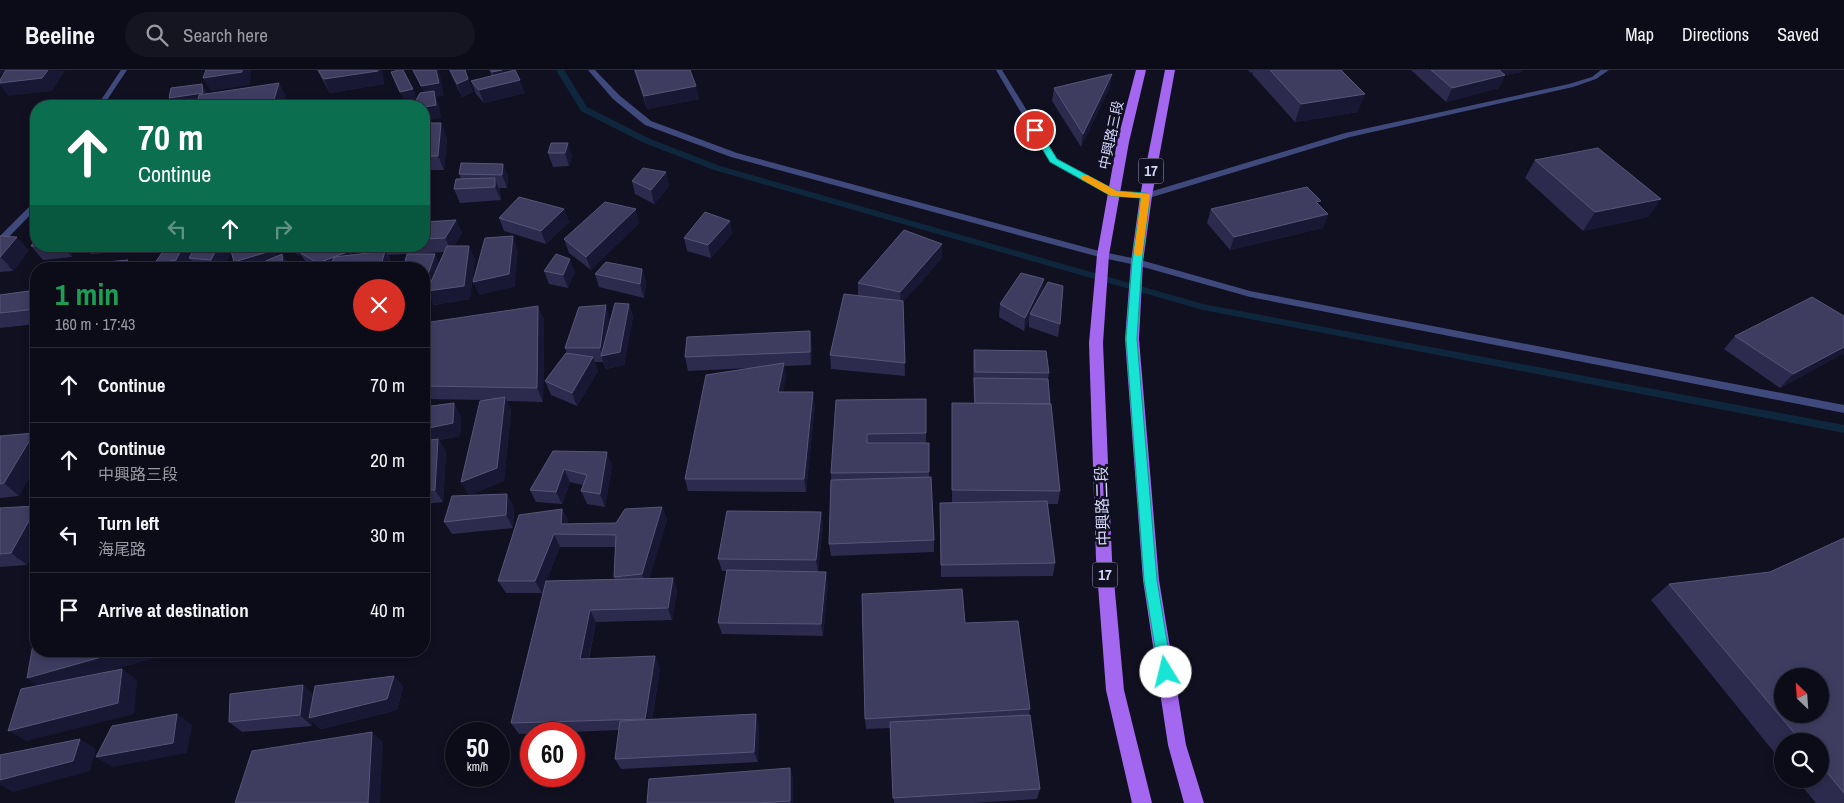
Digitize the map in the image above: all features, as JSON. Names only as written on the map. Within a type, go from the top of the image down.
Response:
[{"type":"main road","name":"中興路三段","points":[[1103,260],[1123,142],[1141,70]]},
{"type":"main road","name":"17","points":[[1170,70],[1146,196],[1137,267],[1132,339],[1151,580],[1178,745],[1194,803]]},
{"type":"main road","name":"中興路二段","points":[[1103,260],[1096,342],[1104,559],[1115,690],[1142,803]]},
{"type":"street","points":[[104,100],[124,70]]},
{"type":"street","points":[[591,70],[616,97],[648,123],[734,155],[1103,260],[1250,294],[1844,409]]},
{"type":"street","points":[[999,70],[1054,160],[1115,194],[1146,196],[1348,135],[1571,86],[1594,78],[1606,70]]},
{"type":"street","points":[[0,241],[30,211]]},
{"type":"building","points":[[6,70],[48,70],[42,78],[0,83]]},
{"type":"building","points":[[206,70],[242,70],[242,72],[203,78]]},
{"type":"building","points":[[318,70],[378,70],[378,71],[324,79]]},
{"type":"building","points":[[403,70],[413,89],[400,92],[391,72]]},
{"type":"building","points":[[413,70],[436,70],[439,83],[421,86]]},
{"type":"building","points":[[450,70],[465,70],[468,79],[457,84]]},
{"type":"building","points":[[515,70],[520,80],[479,90],[471,81]]},
{"type":"building","points":[[635,70],[690,70],[696,86],[644,96]]},
{"type":"building","points":[[1270,70],[1341,70],[1365,94],[1301,104]]},
{"type":"building","points":[[1431,70],[1499,70],[1505,75],[1452,88]]},
{"type":"building","points":[[1112,74],[1083,134],[1054,88]]},
{"type":"building","points":[[279,83],[274,100],[198,100],[199,95]]},
{"type":"building","points":[[202,84],[203,93],[169,98],[171,88]]},
{"type":"building","points":[[434,91],[436,105],[430,106],[430,100],[416,100],[420,93]]},
{"type":"building","points":[[430,123],[441,123],[438,156],[430,156]]},
{"type":"building","points":[[551,143],[568,143],[565,153],[548,153]]},
{"type":"building","points":[[1598,148],[1661,199],[1595,212],[1535,160]]},
{"type":"building","points":[[461,163],[503,164],[502,175],[459,174]]},
{"type":"building","points":[[643,168],[666,172],[651,190],[632,181]]},
{"type":"building","points":[[495,178],[495,187],[454,189],[456,179]]},
{"type":"building","points":[[1307,187],[1321,201],[1316,202],[1328,214],[1234,237],[1211,209]]},
{"type":"building","points":[[519,197],[564,209],[541,231],[499,218]]},
{"type":"building","points":[[605,202],[636,209],[586,257],[564,239]]},
{"type":"building","points":[[705,212],[730,221],[708,245],[684,238]]},
{"type":"building","points":[[456,220],[445,238],[430,239],[430,222]]},
{"type":"building","points":[[904,230],[942,244],[900,292],[858,283]]},
{"type":"building","points":[[0,236],[17,237],[0,257]]},
{"type":"building","points":[[513,236],[509,274],[473,282],[485,238]]},
{"type":"building","points":[[447,246],[469,246],[464,286],[430,291],[430,284]]},
{"type":"building","points":[[163,252],[180,252],[176,260],[155,262]]},
{"type":"building","points":[[192,252],[215,252],[211,260],[189,258]]},
{"type":"building","points":[[231,252],[267,252],[234,262]]},
{"type":"building","points":[[299,252],[347,252],[321,262],[316,262]]},
{"type":"building","points":[[385,252],[382,262],[332,262],[334,257]]},
{"type":"building","points":[[282,254],[283,262],[263,262]]},
{"type":"building","points":[[407,254],[435,254],[430,269],[430,262],[405,262]]},
{"type":"building","points":[[556,254],[570,259],[563,275],[544,271]]},
{"type":"building","points":[[128,260],[124,262],[107,262]]},
{"type":"building","points":[[606,262],[642,269],[640,284],[595,274]]},
{"type":"building","points":[[1021,273],[1044,279],[1025,318],[1000,304]]},
{"type":"building","points":[[1048,282],[1063,286],[1060,324],[1030,314]]},
{"type":"building","points":[[30,291],[30,310],[0,313],[0,295]]},
{"type":"building","points":[[844,294],[903,301],[905,363],[830,355]]},
{"type":"building","points":[[1812,297],[1844,316],[1844,347],[1793,374],[1735,336]]},
{"type":"building","points":[[615,303],[629,304],[620,352],[601,356]]},
{"type":"building","points":[[606,305],[600,348],[565,348],[579,307]]},
{"type":"building","points":[[538,306],[537,388],[430,386],[430,322]]},
{"type":"building","points":[[810,331],[810,352],[685,357],[687,337]]},
{"type":"building","points":[[974,350],[1046,351],[1049,373],[975,372]]},
{"type":"building","points":[[566,353],[593,357],[572,393],[545,381]]},
{"type":"building","points":[[784,363],[778,392],[813,392],[804,479],[685,479],[706,375]]},
{"type":"building","points":[[974,378],[1048,379],[1050,404],[975,403]]},
{"type":"building","points":[[505,397],[497,468],[461,482],[480,401]]},
{"type":"building","points":[[926,399],[926,433],[867,434],[867,443],[929,443],[929,472],[831,473],[836,400]]},
{"type":"building","points":[[454,403],[453,423],[430,428],[430,406]]},
{"type":"building","points":[[952,403],[1051,404],[1060,491],[952,490]]},
{"type":"building","points":[[30,433],[30,440],[4,483],[0,484],[0,436]]},
{"type":"building","points":[[438,439],[435,490],[430,490],[430,440]]},
{"type":"building","points":[[553,451],[607,452],[600,494],[581,491],[587,475],[564,469],[556,492],[530,490]]},
{"type":"building","points":[[931,477],[934,540],[829,544],[831,480]]},
{"type":"building","points":[[507,494],[506,515],[444,522],[452,496]]},
{"type":"building","points":[[1047,501],[1055,563],[941,565],[940,503]]},
{"type":"building","points":[[30,506],[30,519],[11,553],[0,554],[0,508]]},
{"type":"building","points":[[662,507],[642,574],[614,577],[616,535],[554,534],[535,581],[498,581],[519,515],[562,509],[561,524],[616,523],[625,509]]},
{"type":"building","points":[[727,511],[821,512],[816,560],[718,559]]},
{"type":"building","points":[[1844,538],[1844,793],[1829,775],[1829,733],[1794,733],[1786,723],[1829,723],[1829,668],[1774,668],[1774,709],[1669,584],[1770,572]]},
{"type":"building","points":[[727,570],[826,572],[821,624],[718,623]]},
{"type":"building","points":[[673,578],[668,608],[590,610],[580,659],[655,656],[645,719],[511,723],[546,581]]},
{"type":"building","points":[[962,589],[965,623],[1018,621],[1030,709],[865,719],[862,594]]},
{"type":"building","points":[[31,657],[102,657],[27,678]]},
{"type":"building","points":[[122,669],[118,703],[8,731],[21,689]]},
{"type":"building","points":[[394,676],[387,699],[309,718],[315,686]]},
{"type":"building","points":[[303,685],[300,715],[229,722],[230,694]]},
{"type":"building","points":[[177,714],[173,743],[96,757],[112,726]]},
{"type":"building","points":[[756,714],[754,752],[615,759],[620,721]]},
{"type":"building","points":[[1030,715],[1040,789],[893,798],[890,722]]},
{"type":"building","points":[[372,732],[368,803],[235,803],[252,751]]},
{"type":"building","points":[[80,739],[73,761],[0,780],[0,755]]},
{"type":"building","points":[[790,768],[790,801],[758,803],[647,803],[649,779]]},
{"type":"waterway","points":[[560,70],[584,109],[645,140],[717,168],[1203,307],[1844,429]]},
{"type":"slow traffic","points":[[1084,177],[1115,194],[1146,196],[1138,252]]},
{"type":"route","points":[[1035,130],[1054,160],[1115,194],[1146,196],[1137,262],[1138,272],[1132,339],[1151,580],[1166,672]]}]
